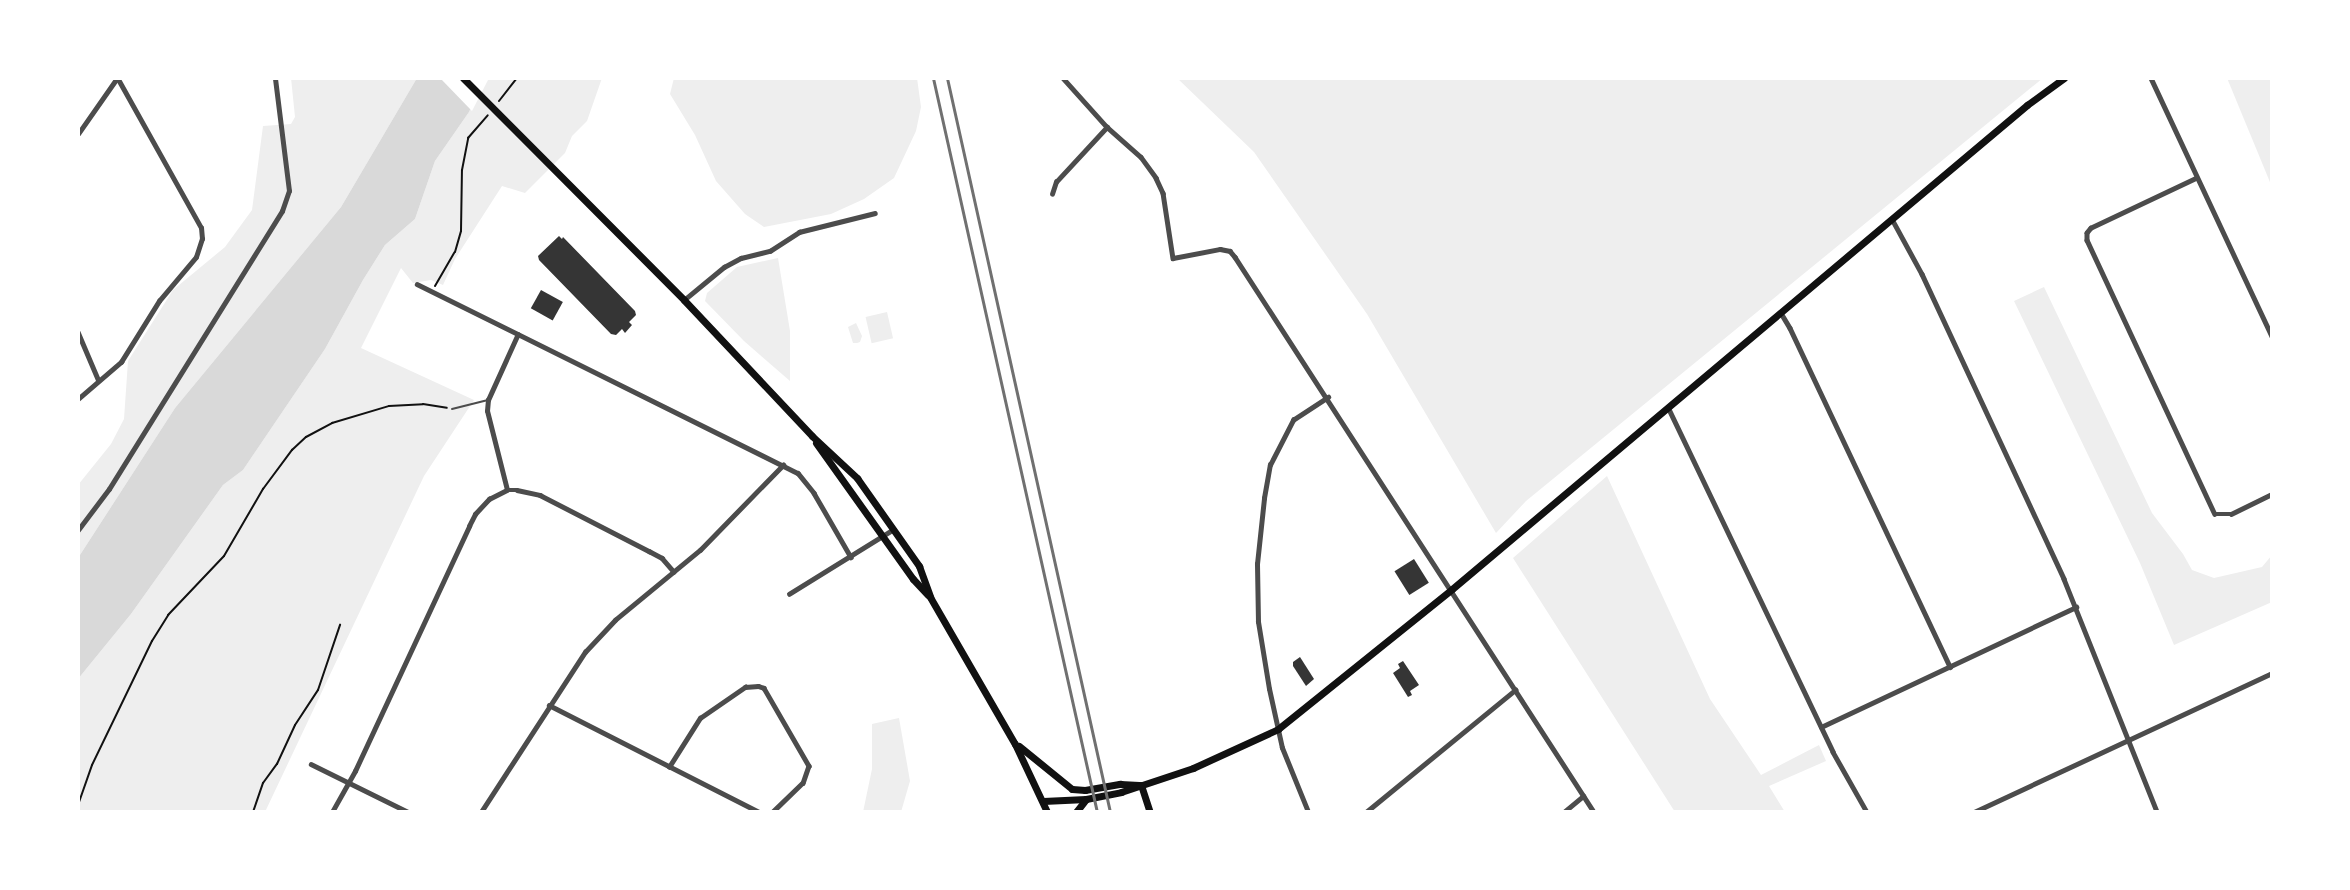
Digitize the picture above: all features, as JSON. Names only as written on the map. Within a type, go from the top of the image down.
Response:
[{"type":"main road","points":[[463,78],[684,300],[812,436],[857,478],[919,566],[930,597],[1015,744],[1047,812]]},
{"type":"main road","points":[[1043,801],[1086,799],[1142,785],[1193,768],[1278,729],[1452,589],[2027,105],[2064,78]]},
{"type":"main road","points":[[812,436],[829,465],[913,579],[930,597]]},
{"type":"main road","points":[[1015,744],[1072,789],[1085,790],[1120,783],[1142,785]]},
{"type":"main road","points":[[1142,785],[1150,812]]},
{"type":"main road","points":[[1076,812],[1086,799]]},
{"type":"street","points":[[78,134],[117,78],[201,228],[202,239],[196,256],[159,301],[121,362],[98,379],[78,399]]},
{"type":"street","points":[[78,530],[109,489],[282,211],[289,191],[275,78]]},
{"type":"street","points":[[1063,78],[1107,127],[1141,157],[1156,178],[1163,193],[1173,258],[1220,249],[1230,251],[1328,397],[1594,812]]},
{"type":"street","points":[[2151,78],[2272,336]]},
{"type":"street","points":[[1052,194],[1056,182],[1107,127]]},
{"type":"street","points":[[2197,178],[2091,228],[2087,233],[2087,240],[2216,514],[2231,514],[2272,494]]},
{"type":"street","points":[[684,300],[712,276],[741,258],[770,251],[799,232],[875,213]]},
{"type":"street","points":[[1892,219],[1922,274],[2076,607],[2157,812]]},
{"type":"street","points":[[417,284],[798,473],[809,485],[851,557]]},
{"type":"street","points":[[1781,313],[1950,667]]},
{"type":"street","points":[[78,332],[98,379]]},
{"type":"street","points":[[507,490],[487,411],[488,400],[518,334]]},
{"type":"street","points":[[1308,812],[1282,748],[1278,729],[1258,622],[1257,564],[1270,465],[1293,420],[1328,397]]},
{"type":"street","points":[[1668,407],[1845,777],[1867,812]]},
{"type":"street","points":[[481,812],[585,652],[615,620],[700,550],[783,465]]},
{"type":"street","points":[[332,812],[349,782],[476,514],[489,499],[507,490],[524,491],[547,499],[662,558],[674,572]]},
{"type":"street","points":[[789,594],[895,529]]},
{"type":"street","points":[[1821,727],[2076,607]]},
{"type":"street","points":[[1974,812],[2272,673]]},
{"type":"street","points":[[669,767],[700,718],[745,687],[764,688],[809,766],[803,783],[773,812]]},
{"type":"street","points":[[1366,812],[1515,690]]},
{"type":"street","points":[[549,705],[759,812]]},
{"type":"street","points":[[311,764],[408,812]]},
{"type":"street","points":[[1564,812],[1583,796]]},
{"type":"lane","points":[[452,409],[488,400]]},
{"type":"path","points":[[495,106],[517,78]]},
{"type":"path","points":[[432,292],[455,252],[461,231],[462,170],[468,138],[488,114]]},
{"type":"path","points":[[78,805],[92,765],[152,641],[168,615],[224,556],[263,489],[292,450],[306,437],[332,423],[389,406],[423,404],[452,409]]},
{"type":"path","points":[[253,812],[263,783],[277,764],[296,725],[318,690],[340,626]]},
{"type":"shaded area","points":[[291,78],[417,78],[341,207],[175,408],[78,558],[78,485],[111,444],[124,419],[128,361],[173,290],[225,247],[252,210],[263,126],[291,124],[295,117]]},
{"type":"shaded area","points":[[417,78],[485,78],[469,112],[435,161],[415,219],[385,245],[325,349],[243,470],[223,485],[131,614],[78,679],[78,558],[175,408],[341,207]]},
{"type":"shaded area","points":[[485,78],[602,78],[587,121],[572,136],[565,153],[525,193],[502,186],[455,259],[443,285],[431,280],[413,283],[401,268],[361,348],[474,400],[424,476],[265,812],[78,812],[78,679],[131,614],[223,485],[243,470],[325,349],[385,245],[415,219],[435,161],[469,112]]},
{"type":"shaded area","points":[[674,78],[917,78],[921,107],[916,131],[894,178],[864,199],[831,214],[764,227],[745,214],[716,181],[695,135],[670,94]]},
{"type":"shaded area","points":[[1177,78],[2043,78],[1526,501],[1496,533],[1367,314],[1254,152]]},
{"type":"shaded area","points":[[2227,78],[2272,78],[2272,187]]},
{"type":"shaded area","points":[[778,258],[790,331],[790,381],[744,341],[705,301],[707,293],[737,267]]},
{"type":"shaded area","points":[[2044,287],[2152,513],[2183,554],[2192,570],[2214,578],[2262,567],[2272,555],[2272,602],[2174,645],[2140,563],[2014,301]]},
{"type":"shaded area","points":[[887,312],[893,338],[872,343],[866,317]]},
{"type":"shaded area","points":[[856,323],[862,336],[860,342],[853,343],[848,327]]},
{"type":"shaded area","points":[[1607,476],[1710,699],[1761,775],[1819,745],[1826,761],[1769,786],[1785,812],[1675,812],[1513,558]]},
{"type":"shaded area","points":[[899,718],[910,781],[901,812],[863,812],[872,769],[872,724]]},
{"type":"pier","points":[[440,78],[486,78],[488,80],[472,111]]},
{"type":"building","points":[[559,236],[562,239],[563,237],[635,311],[636,315],[629,322],[632,325],[625,333],[622,329],[616,335],[611,334],[539,260],[538,256]]},
{"type":"building","points":[[541,290],[563,302],[553,320],[531,308]]},
{"type":"building","points":[[1414,559],[1429,583],[1409,595],[1394,571]]},
{"type":"building","points":[[1300,657],[1314,679],[1306,686],[1293,666],[1293,662]]},
{"type":"building","points":[[1403,661],[1419,685],[1410,691],[1412,695],[1408,697],[1393,673],[1400,668],[1398,664]]},
{"type":"railway","points":[[933,78],[1097,812]]},
{"type":"railway","points":[[947,78],[1110,812]]}]
